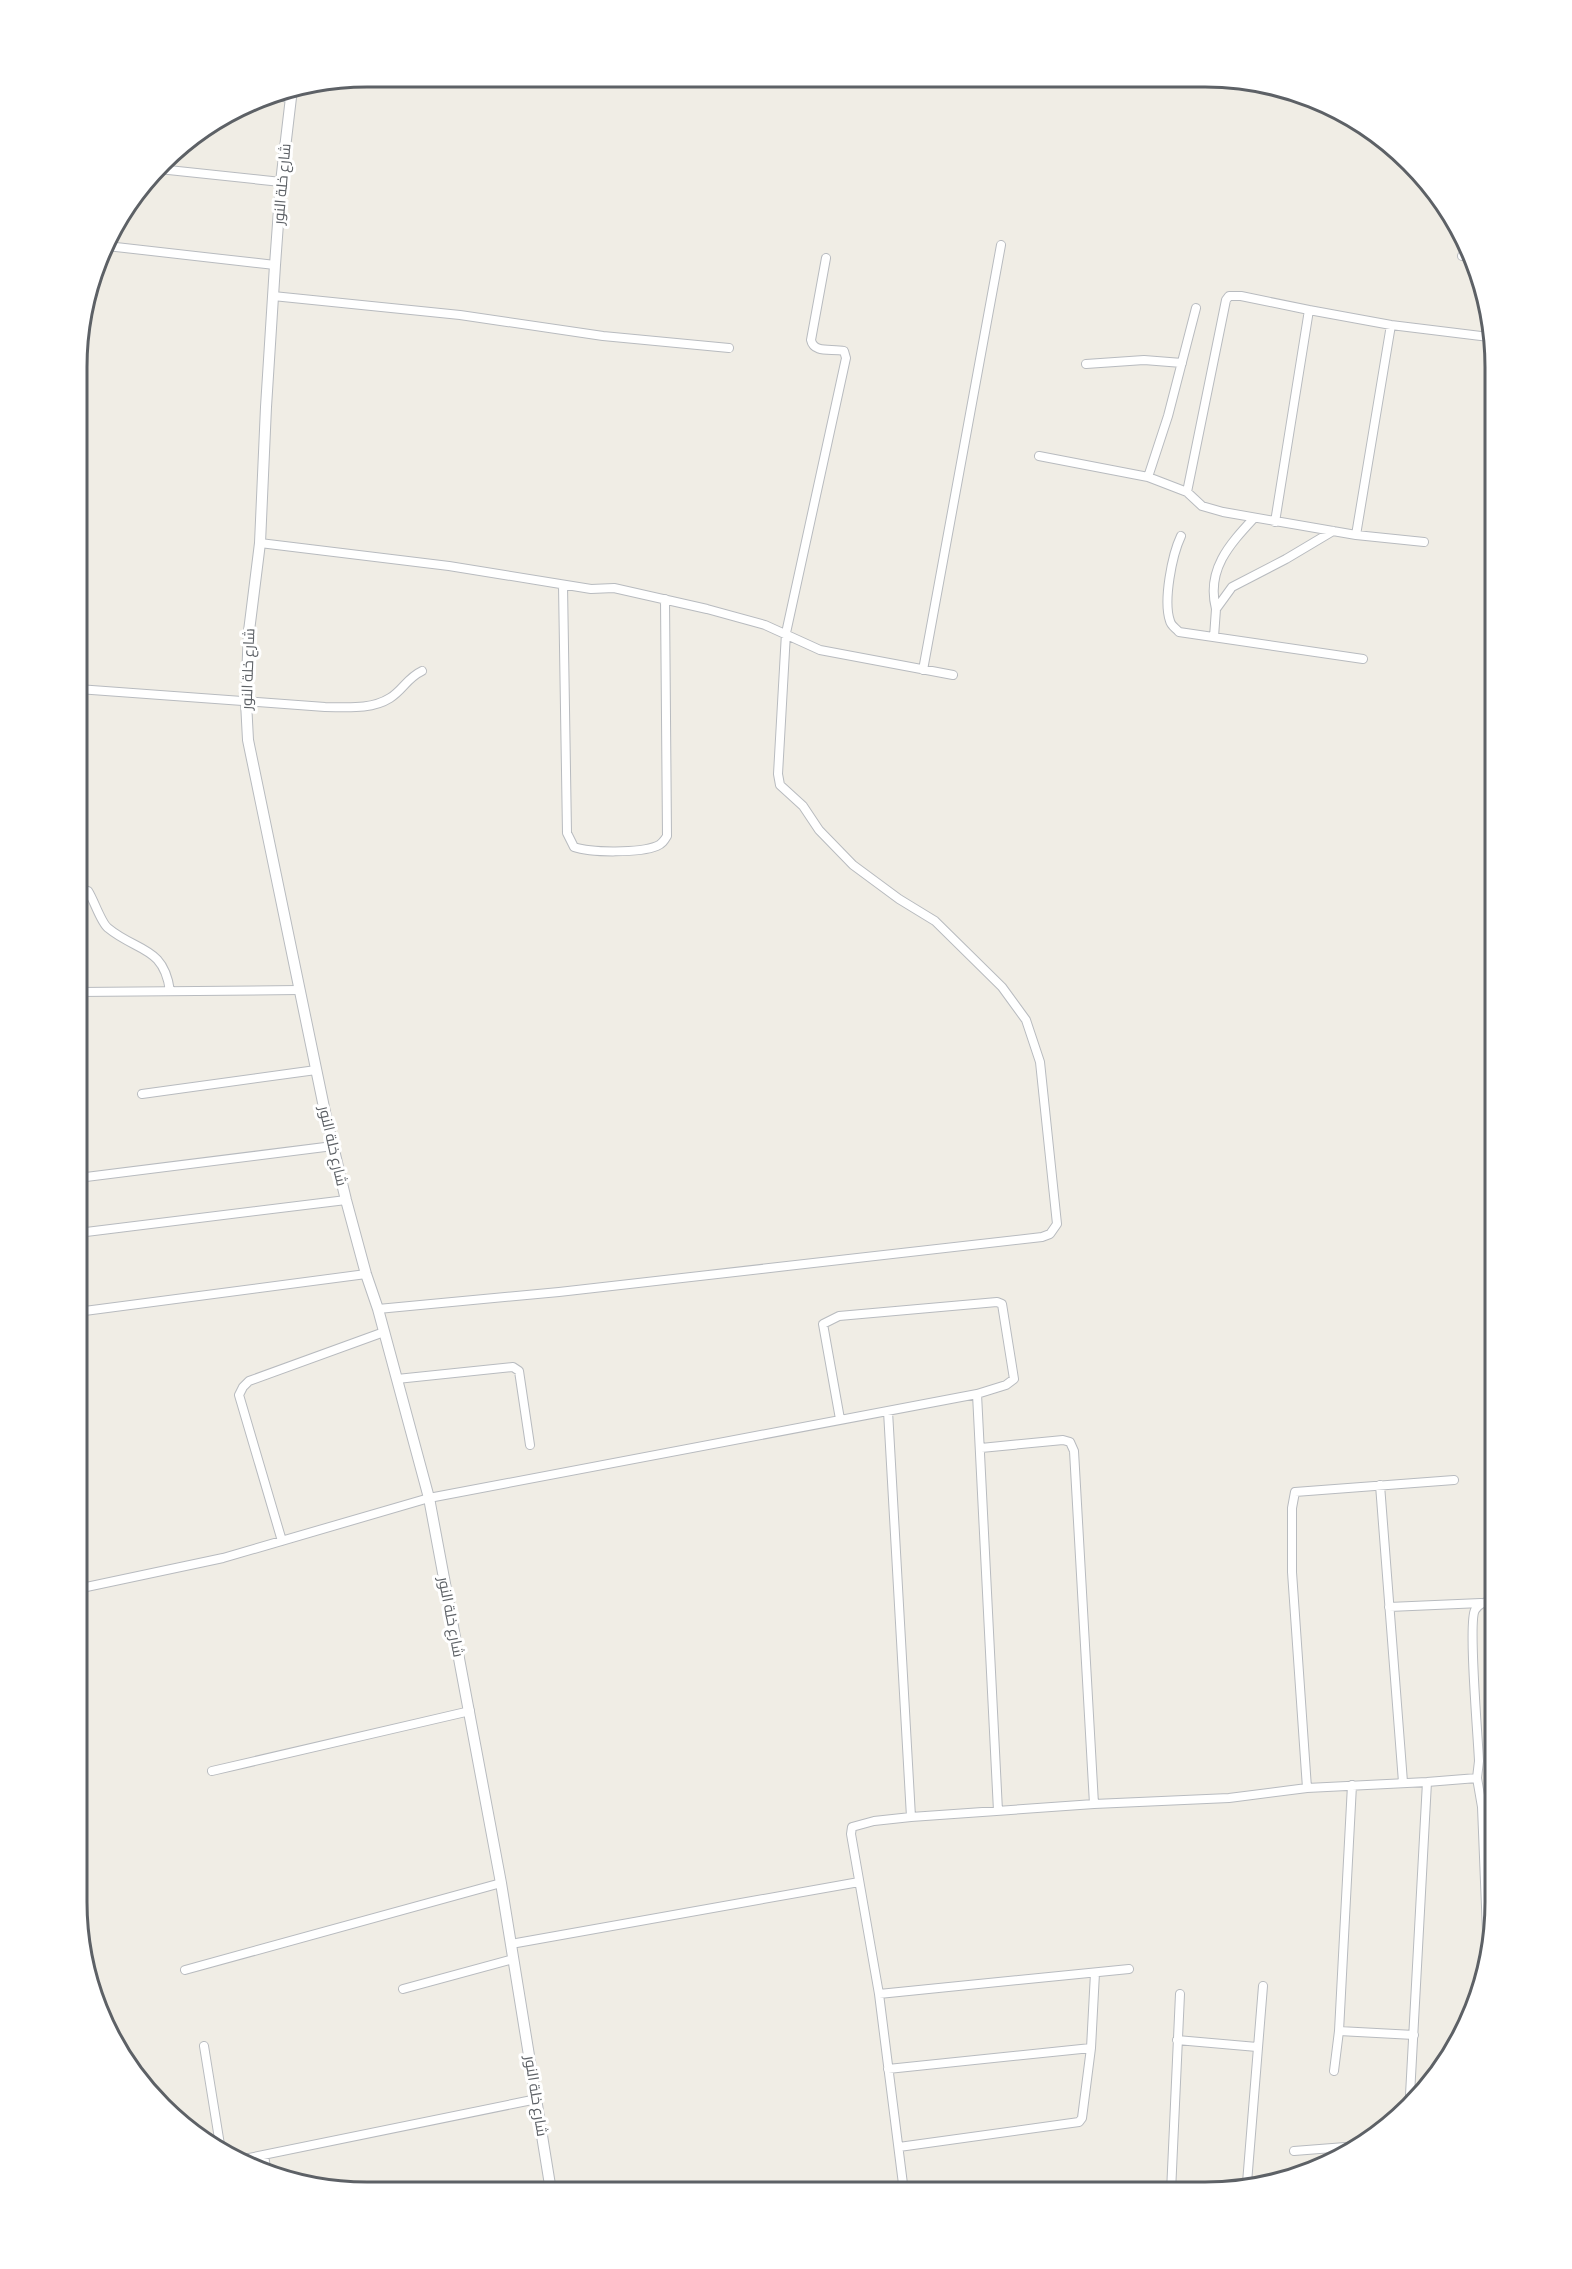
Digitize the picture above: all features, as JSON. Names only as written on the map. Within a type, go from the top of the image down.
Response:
[{"type":"street","name":"شارع خلة النور","points":[[291,98],[281,182],[275,265],[260,543],[249,631],[246,702],[248,740],[333,1146],[366,1274],[378,1309],[429,1498],[501,1883],[550,2182]]},
{"type":"street","points":[[168,170],[281,182]]},
{"type":"street","points":[[924,670],[1002,244]]},
{"type":"street","points":[[114,247],[275,265]]},
{"type":"street","points":[[378,1309],[559,1292],[1042,1237],[1050,1234],[1057,1224],[1040,1062],[1026,1020],[1002,987],[965,949],[935,921],[899,899],[853,865],[819,830],[803,806],[780,785],[778,774],[786,633],[846,358],[844,351],[816,349],[812,346],[811,340],[826,258]]},
{"type":"street","points":[[273,296],[460,315],[603,336],[729,348]]},
{"type":"street","points":[[1187,492],[1226,300],[1229,296],[1391,325],[1483,336]]},
{"type":"street","points":[[1148,477],[1168,416],[1196,308]]},
{"type":"street","points":[[1275,522],[1309,310]]},
{"type":"street","points":[[1356,535],[1391,325]]},
{"type":"street","points":[[1086,364],[1144,360],[1182,363]]},
{"type":"street","points":[[1039,456],[1148,477],[1187,492],[1202,506],[1223,513],[1356,535],[1424,542]]},
{"type":"street","points":[[1214,637],[1216,609],[1213,599],[1217,569],[1227,547],[1254,518]]},
{"type":"street","points":[[1216,609],[1232,586],[1286,559],[1334,531]]},
{"type":"street","points":[[1182,536],[1175,548],[1167,608],[1170,624],[1179,632],[1363,659]]},
{"type":"street","points":[[260,543],[449,566],[591,589],[614,588],[765,625],[820,650],[953,675]]},
{"type":"street","points":[[563,585],[567,833],[574,847],[583,850],[620,851],[656,847],[664,842],[667,836],[665,599]]},
{"type":"street","points":[[87,690],[325,707],[375,705],[391,698],[412,676],[422,671]]},
{"type":"street","points":[[87,891],[106,927],[160,961],[168,974],[170,991]]},
{"type":"street","points":[[87,993],[299,990]]},
{"type":"street","points":[[142,1094],[316,1070]]},
{"type":"street","points":[[87,1177],[333,1146]]},
{"type":"street","points":[[87,1232],[346,1200]]},
{"type":"street","points":[[87,1311],[366,1274]]},
{"type":"street","points":[[87,1587],[223,1558],[429,1498],[840,1419],[888,1412],[976,1394],[1006,1385],[1014,1379],[1002,1304],[997,1302],[839,1316],[824,1324],[840,1419]]},
{"type":"street","points":[[282,1541],[239,1395],[249,1381],[384,1332]]},
{"type":"street","points":[[397,1379],[513,1367],[519,1371],[530,1445]]},
{"type":"street","points":[[976,1394],[981,1448],[998,1811]]},
{"type":"street","points":[[888,1412],[911,1817]]},
{"type":"street","points":[[981,1448],[1063,1440],[1070,1442],[1074,1451],[1094,1804]]},
{"type":"street","points":[[1307,1788],[1292,1572],[1292,1508],[1295,1492],[1454,1480]]},
{"type":"street","points":[[1380,1485],[1403,1782]]},
{"type":"street","points":[[1389,1607],[1485,1602]]},
{"type":"street","points":[[1481,1603],[1473,1612],[1473,1643],[1479,1761],[1477,1778],[1482,1807],[1485,1856]]},
{"type":"street","points":[[212,1771],[470,1711]]},
{"type":"street","points":[[903,2182],[879,1994],[851,1834],[852,1827],[874,1821],[911,1817],[1094,1804],[1229,1798],[1307,1788],[1477,1778]]},
{"type":"street","points":[[1410,2093],[1427,1782]]},
{"type":"street","points":[[1334,2071],[1339,2031],[1352,1785]]},
{"type":"street","points":[[511,1944],[859,1882]]},
{"type":"street","points":[[185,1970],[501,1883]]},
{"type":"street","points":[[403,1989],[513,1959]]},
{"type":"street","points":[[879,1994],[1129,1969]]},
{"type":"street","points":[[899,2147],[1079,2122],[1082,2118],[1091,2048],[1095,1973]]},
{"type":"street","points":[[1247,2179],[1263,1986]]},
{"type":"street","points":[[1171,2182],[1180,1994]]},
{"type":"street","points":[[1339,2031],[1414,2035]]},
{"type":"street","points":[[1177,2040],[1257,2047]]},
{"type":"street","points":[[204,2046],[218,2140]]},
{"type":"street","points":[[888,2069],[1091,2048]]},
{"type":"street","points":[[252,2157],[537,2099]]},
{"type":"street","points":[[1294,2151],[1332,2152]]},
{"type":"street","points":[[264,2155],[265,2163]]}]
